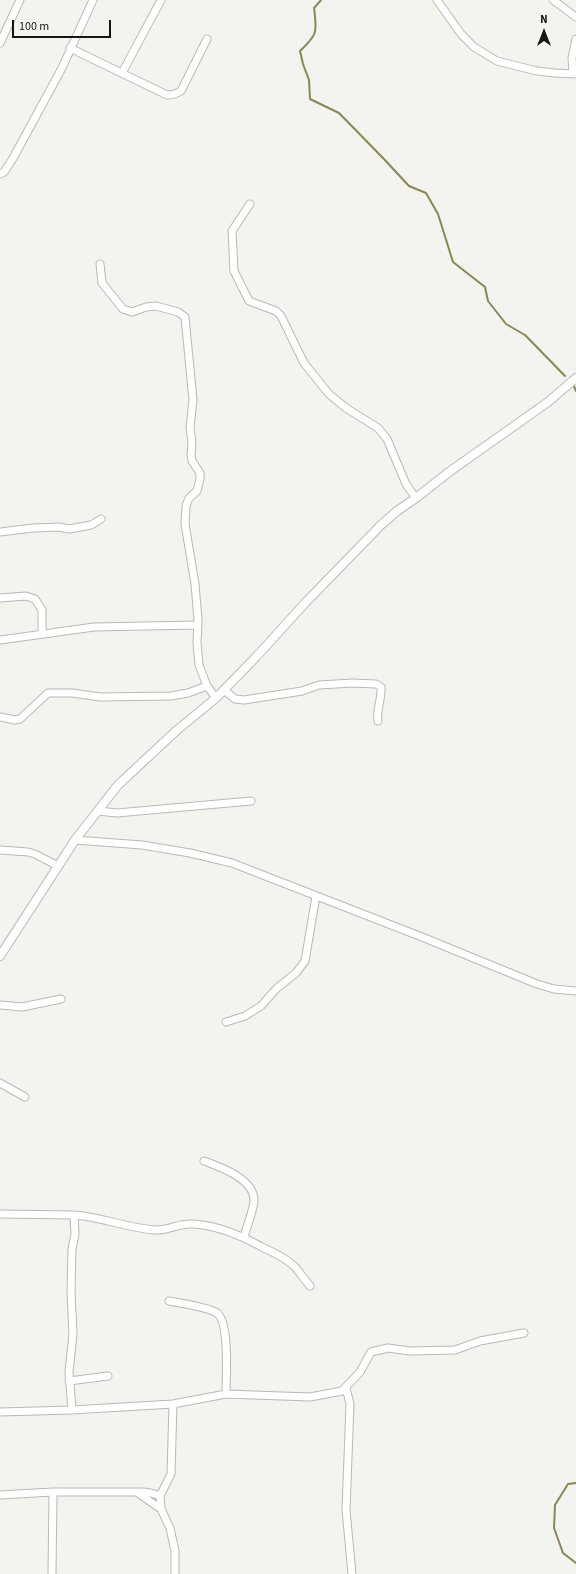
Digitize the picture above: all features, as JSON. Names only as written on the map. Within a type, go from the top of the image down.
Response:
[{"type":"street","points":[[0,44],[20,0]]},
{"type":"street","points":[[0,174],[4,172],[12,160],[62,68],[93,0]]},
{"type":"street","points":[[122,73],[161,0]]},
{"type":"street","points":[[437,0],[461,34],[474,47],[497,61],[543,72],[574,74],[572,58],[576,39]]},
{"type":"street","points":[[553,0],[576,17]]},
{"type":"street","points":[[70,48],[167,95],[176,95],[181,91],[207,39]]},
{"type":"street","points":[[250,204],[235,225],[232,237],[234,271],[247,298],[253,303],[276,311],[281,316],[304,363],[329,394],[352,412],[378,428],[388,439],[406,484],[416,498]]},
{"type":"street","points":[[100,264],[102,283],[123,309],[132,312],[146,307],[156,306],[178,312],[185,317],[188,328],[193,400],[190,427],[192,443],[191,455],[192,461],[200,474],[200,479],[197,491],[189,498],[186,506],[185,524],[195,584],[199,665],[207,686],[216,698]]},
{"type":"street","points":[[0,956],[75,840],[118,785],[176,731],[216,698],[365,541],[397,511],[548,402],[576,378]]},
{"type":"street","points":[[0,532],[33,528],[60,527],[69,529],[91,526],[101,519]]},
{"type":"street","points":[[0,598],[26,596],[35,599],[42,610],[42,634]]},
{"type":"street","points":[[0,640],[94,626],[198,625]]},
{"type":"street","points":[[224,690],[235,699],[244,700],[302,691],[319,685],[353,683],[376,684],[381,688],[382,695],[378,710],[378,721]]},
{"type":"street","points":[[0,717],[14,720],[20,719],[48,693],[72,693],[100,697],[171,696],[188,693],[207,686]]},
{"type":"street","points":[[98,811],[118,813],[251,801]]},
{"type":"street","points":[[75,840],[142,845],[190,853],[232,863],[422,937],[537,984],[554,989],[576,991]]},
{"type":"street","points":[[0,850],[28,852],[58,866]]},
{"type":"street","points":[[226,1022],[245,1016],[261,1006],[276,989],[296,973],[305,961],[316,896]]},
{"type":"street","points":[[0,1005],[22,1007],[61,998]]},
{"type":"street","points":[[0,1083],[25,1097]]},
{"type":"street","points":[[204,1161],[222,1168],[242,1179],[253,1193],[254,1202],[244,1237]]},
{"type":"street","points":[[0,1214],[74,1215],[100,1218],[115,1223],[155,1230],[165,1230],[181,1224],[218,1228],[244,1237],[277,1253],[295,1267],[310,1286]]},
{"type":"street","points":[[72,1410],[69,1372],[73,1334],[71,1290],[72,1249],[75,1234],[74,1215]]},
{"type":"street","points":[[169,1301],[217,1313],[222,1319],[225,1337],[226,1394]]},
{"type":"street","points":[[0,1412],[72,1410],[174,1404],[226,1394],[310,1397],[342,1391],[360,1372],[371,1352],[388,1348],[410,1352],[455,1350],[480,1341],[524,1333]]},
{"type":"street","points":[[69,1381],[108,1376]]},
{"type":"street","points":[[346,1388],[350,1404],[346,1510],[352,1574]]},
{"type":"street","points":[[152,1502],[171,1474],[174,1404]]},
{"type":"street","points":[[0,1495],[53,1492],[138,1493],[158,1495]]},
{"type":"street","points":[[52,1574],[53,1492]]},
{"type":"street","points":[[138,1493],[161,1509]]},
{"type":"street","points":[[158,1495],[161,1509],[170,1528],[175,1551],[175,1573]]},
{"type":"waterway","points":[[321,0],[314,8],[316,22],[315,32],[300,51],[309,80],[310,99],[339,113],[409,186],[426,193],[438,214],[453,262],[485,287],[488,301],[506,324],[525,335],[565,376]]},
{"type":"waterway","points":[[573,384],[576,391]]},
{"type":"waterway","points":[[576,1483],[568,1484],[555,1505],[554,1528],[563,1553],[576,1563]]}]
